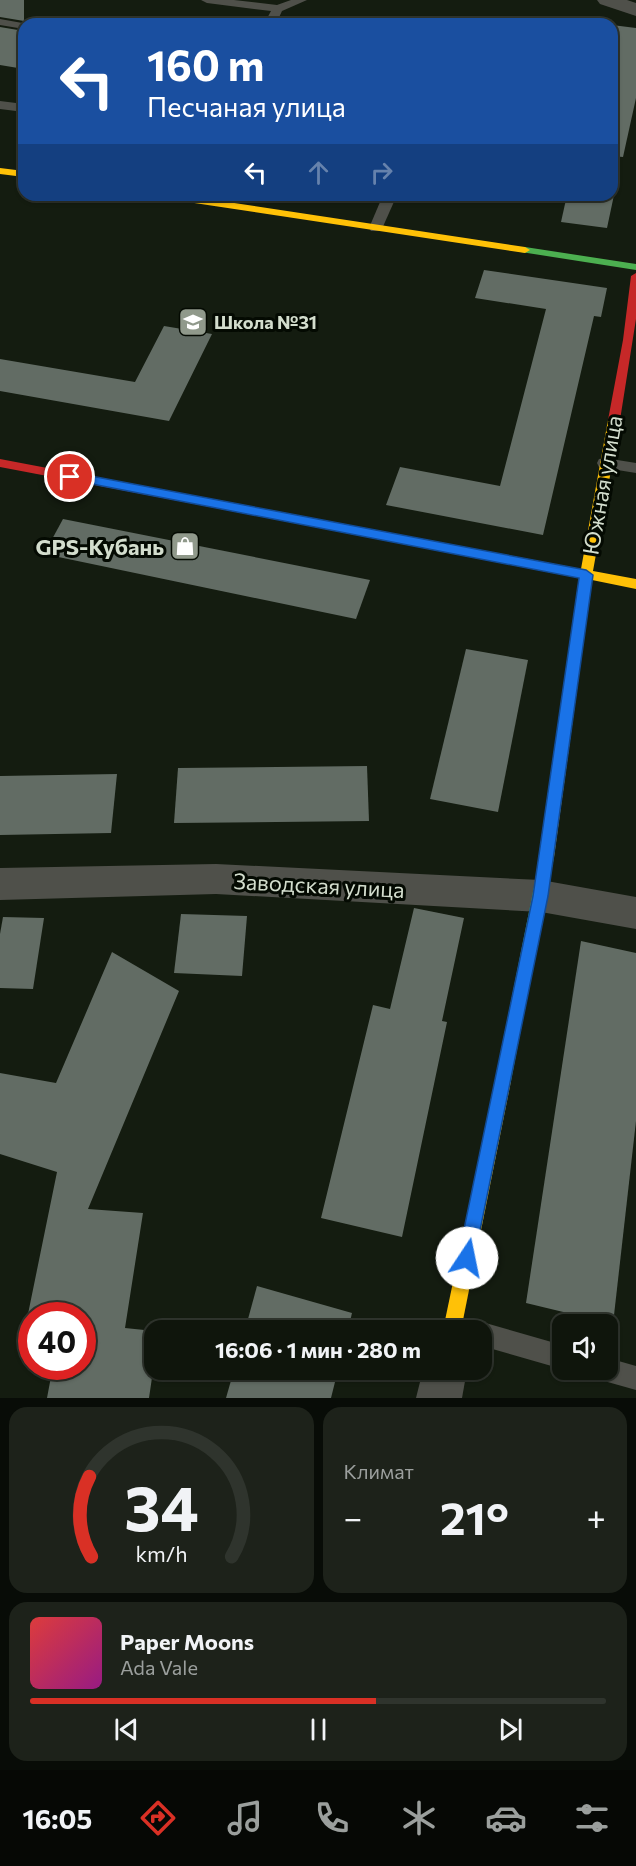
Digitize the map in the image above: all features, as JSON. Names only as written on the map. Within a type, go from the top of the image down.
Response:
[{"type":"street","points":[[608,0],[636,10]]},
{"type":"street","points":[[0,171],[18,173]]},
{"type":"street","points":[[200,201],[636,267]]},
{"type":"street","name":"Южная улица","points":[[460,1320],[541,896],[586,575],[605,463],[632,340],[636,276]]},
{"type":"street","points":[[0,463],[636,584]]},
{"type":"street","name":"Заводская улица","points":[[0,884],[216,879],[541,896],[636,913]]},
{"type":"street","points":[[439,1398],[443,1380]]},
{"type":"lane","points":[[207,0],[278,9],[301,0]]},
{"type":"lane","points":[[273,18],[278,9]]},
{"type":"lane","points":[[0,22],[18,25]]},
{"type":"lane","points":[[0,105],[18,107]]},
{"type":"lane","points":[[376,228],[387,201]]},
{"type":"lane","points":[[605,463],[636,468]]},
{"type":"lane","points":[[492,1337],[552,1354]]},
{"type":"lane","points":[[618,1373],[636,1378]]},
{"type":"building","points":[[0,0],[24,0],[24,18],[18,18],[18,20],[0,17]]},
{"type":"building","points":[[618,26],[636,28],[636,98],[623,157],[618,157]]},
{"type":"building","points":[[0,27],[18,30],[18,68],[0,65]]},
{"type":"building","points":[[566,201],[613,201],[607,228],[561,222]]},
{"type":"building","points":[[484,270],[607,288],[601,317],[594,316],[543,535],[386,505],[400,467],[500,486],[546,309],[475,298]]},
{"type":"building","points":[[164,326],[212,334],[169,421],[0,391],[0,359],[135,382]]},
{"type":"building","points":[[63,519],[370,580],[356,619],[44,554]]},
{"type":"building","points":[[466,649],[528,660],[498,812],[430,799]]},
{"type":"building","points":[[367,766],[369,821],[174,823],[178,768]]},
{"type":"building","points":[[117,774],[111,833],[0,835],[0,776]]},
{"type":"building","points":[[414,908],[464,918],[442,1021],[447,1022],[402,1237],[321,1218],[373,1005],[390,1009]]},
{"type":"building","points":[[181,914],[247,916],[242,976],[174,973]]},
{"type":"building","points":[[3,917],[44,918],[33,989],[0,988],[0,934]]},
{"type":"building","points":[[581,941],[636,953],[636,1121],[614,1314],[572,1314],[526,1303]]},
{"type":"building","points":[[112,952],[179,991],[88,1209],[143,1213],[125,1328],[144,1330],[144,1380],[152,1380],[149,1398],[47,1398],[50,1380],[96,1380],[96,1302],[30,1302],[57,1172],[0,1154],[0,1073],[56,1083]]},
{"type":"building","points":[[257,1286],[352,1313],[350,1320],[248,1320]]},
{"type":"building","points":[[231,1380],[336,1380],[331,1398],[226,1398]]},
{"type":"traffic: fast","points":[[525,250],[636,267]]},
{"type":"traffic: fast","points":[[503,1081],[547,857]]},
{"type":"traffic: slow","points":[[0,171],[18,173]]},
{"type":"traffic: slow","points":[[201,201],[525,250]]},
{"type":"traffic: slow","points":[[547,857],[586,575],[614,420]]},
{"type":"traffic: slow","points":[[384,536],[636,584]]},
{"type":"traffic: slow","points":[[454,1320],[503,1081]]},
{"type":"traffic: jam","points":[[614,420],[636,276]]},
{"type":"traffic: jam","points":[[0,463],[384,536]]},
{"type":"place","name":"Школа №31","points":[[193,322]]},
{"type":"place","name":"GPS-Кубань","points":[[185,546]]},
{"type":"route","points":[[70,477],[586,575],[541,896],[467,1258]]}]
